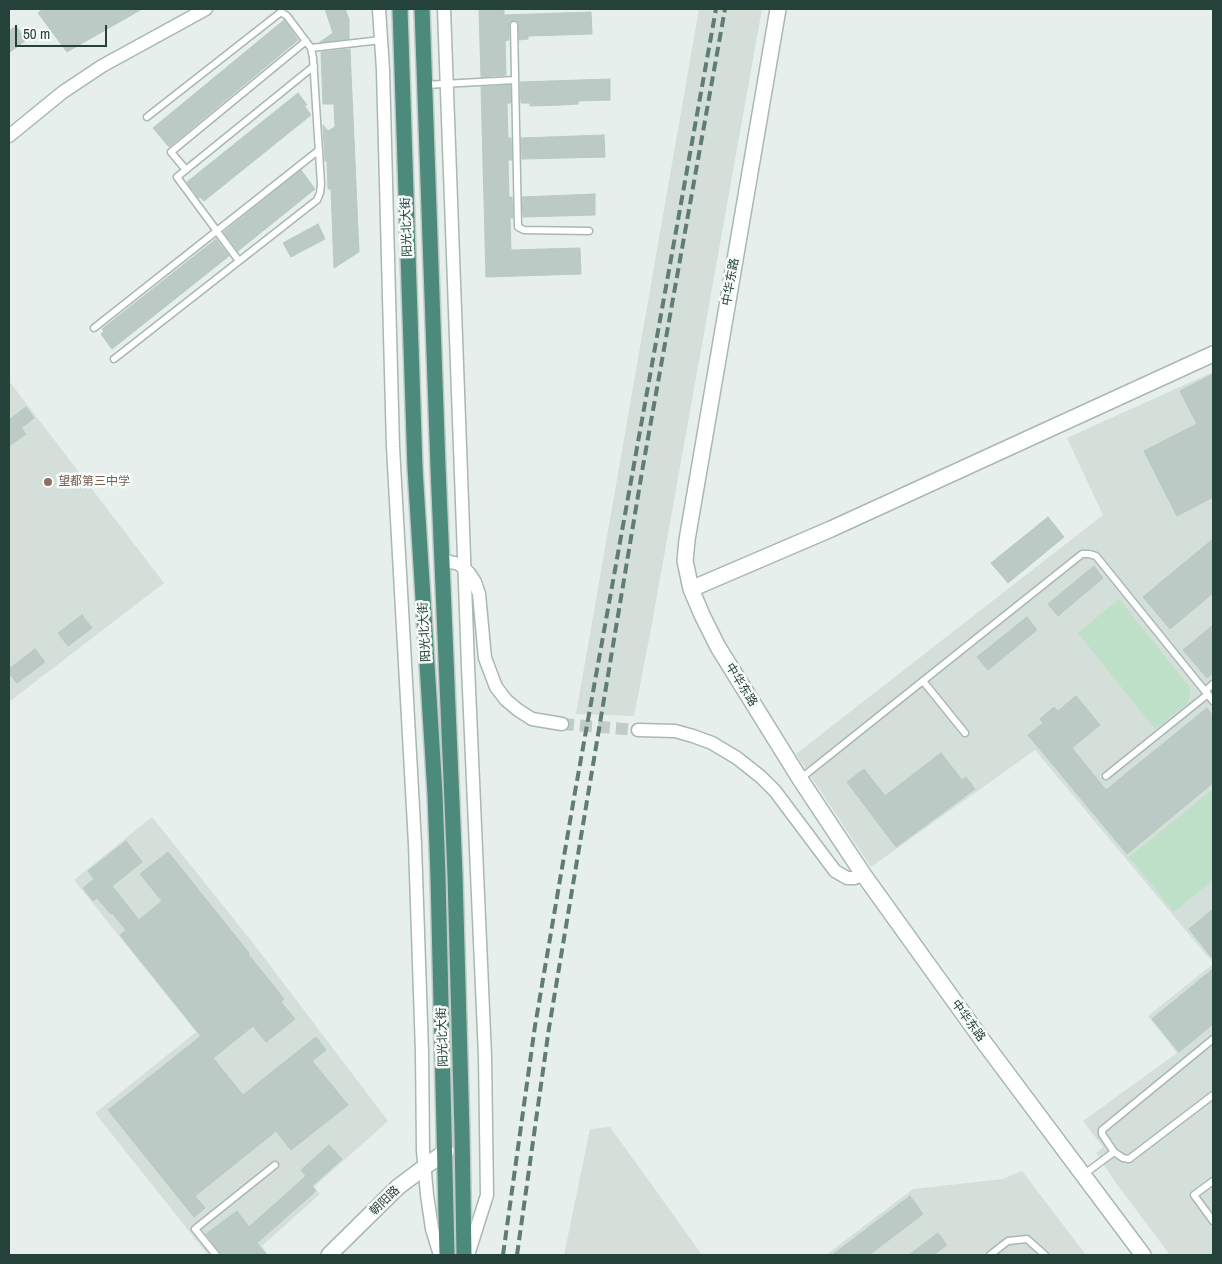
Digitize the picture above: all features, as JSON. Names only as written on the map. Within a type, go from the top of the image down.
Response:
[{"type":"highway","name":"阳光北大街","points":[[400,9],[416,468],[435,794],[446,1151],[447,1255]]},
{"type":"highway","name":"阳光北大街","points":[[422,9],[455,885],[464,1255]]},
{"type":"street","points":[[9,136],[63,92],[102,66],[206,9]]},
{"type":"street","points":[[379,9],[393,447],[415,844],[425,1167],[432,1229],[440,1255]]},
{"type":"street","points":[[444,9],[485,1056],[487,1195],[468,1255]]},
{"type":"street","name":"中华东路","points":[[778,9],[687,540],[685,560],[691,589],[718,647],[800,779],[863,874],[931,970],[1143,1255]]},
{"type":"street","points":[[691,589],[831,529],[1213,354]]},
{"type":"street","points":[[442,560],[460,564],[475,582],[479,594],[485,658],[496,687],[506,700],[532,719],[562,724]]},
{"type":"street","points":[[638,730],[675,732],[693,736],[712,743],[737,758],[776,791],[835,871],[847,878],[855,878],[863,874]]},
{"type":"street","name":"朝阳路","points":[[329,1255],[398,1187],[446,1151]]},
{"type":"lane","points":[[114,359],[316,200],[322,184],[314,66],[311,48],[287,16],[281,12],[147,117]]},
{"type":"lane","points":[[514,25],[518,227],[524,230],[589,231]]},
{"type":"lane","points":[[311,48],[381,40]]},
{"type":"lane","points":[[186,170],[171,152],[306,41]]},
{"type":"lane","points":[[239,261],[177,177],[314,66]]},
{"type":"lane","points":[[424,85],[515,80]]},
{"type":"lane","points":[[94,328],[319,150]]},
{"type":"lane","points":[[800,779],[1082,554],[1096,556],[1213,701]]},
{"type":"lane","points":[[923,681],[965,733]]},
{"type":"lane","points":[[1106,776],[1206,692],[1213,684]]},
{"type":"lane","points":[[1213,1039],[1102,1130],[1102,1134],[1114,1152],[1129,1160],[1213,1095]]},
{"type":"lane","points":[[1083,1175],[1114,1152]]},
{"type":"lane","points":[[216,1255],[195,1229],[275,1165]]},
{"type":"lane","points":[[1213,1181],[1194,1195],[1213,1220]]},
{"type":"lane","points":[[990,1255],[1008,1241],[1027,1240],[1046,1255]]},
{"type":"shaded area","points":[[699,9],[762,9],[634,716],[576,714]]},
{"type":"shaded area","points":[[1213,372],[1213,963],[1035,750],[871,867],[796,754],[1103,515],[1067,438]]},
{"type":"shaded area","name":"望都第三中学","points":[[9,381],[164,583],[9,702]]},
{"type":"shaded area","points":[[152,817],[253,943],[388,1121],[314,1187],[320,1194],[262,1246],[268,1255],[208,1255],[95,1113],[196,1032],[74,880]]},
{"type":"shaded area","points":[[1213,964],[1213,1255],[1170,1255],[1096,1153],[1103,1147],[1083,1121],[1177,1053],[1148,1016]]},
{"type":"shaded area","points":[[610,1127],[702,1255],[564,1255],[590,1129]]},
{"type":"shaded area","points":[[1022,1171],[1086,1255],[826,1255],[913,1189],[1003,1179]]},
{"type":"green space","points":[[1119,599],[1191,689],[1188,703],[1155,729],[1078,633]]},
{"type":"green space","points":[[1213,789],[1213,880],[1174,912],[1129,857]]},
{"type":"building","points":[[43,9],[142,9],[67,52],[38,13]]},
{"type":"building","points":[[325,9],[345,9],[349,19],[349,39],[320,42],[333,33]]},
{"type":"building","points":[[479,9],[504,9],[504,15],[591,12],[592,34],[528,36],[528,39],[519,40],[518,23],[516,20],[512,21],[509,25],[509,40],[505,41],[506,75],[481,77]]},
{"type":"building","points":[[284,20],[298,40],[169,147],[153,128]]},
{"type":"building","points":[[16,26],[26,40],[9,53],[9,31]]},
{"type":"building","points":[[350,49],[359,252],[334,268],[331,189],[328,189],[323,125],[328,131],[335,127],[334,104],[323,104],[321,52]]},
{"type":"building","points":[[610,79],[610,100],[578,101],[578,104],[562,105],[530,106],[530,103],[521,103],[520,82]]},
{"type":"building","points":[[510,85],[511,103],[507,103],[508,138],[511,138],[512,160],[508,160],[509,197],[512,197],[513,218],[510,218],[511,250],[580,248],[581,274],[486,277],[481,87]]},
{"type":"building","points":[[298,93],[307,105],[304,105],[311,115],[204,201],[199,198],[187,182]]},
{"type":"building","points":[[604,135],[605,157],[522,159],[521,138]]},
{"type":"building","points":[[301,170],[315,189],[238,251],[224,232]]},
{"type":"building","points":[[595,194],[595,215],[523,217],[522,197]]},
{"type":"building","points":[[318,224],[325,239],[291,257],[283,243]]},
{"type":"building","points":[[216,239],[229,256],[112,349],[101,334],[104,331],[102,329]]},
{"type":"building","points":[[1213,374],[1213,497],[1177,516],[1144,451],[1197,424],[1180,391]]},
{"type":"building","points":[[26,407],[34,418],[21,428],[26,434],[9,446],[9,420]]},
{"type":"building","points":[[1048,517],[1064,537],[1008,583],[991,563]]},
{"type":"building","points":[[1213,539],[1213,593],[1170,629],[1143,597]]},
{"type":"building","points":[[1094,566],[1103,578],[1058,616],[1048,604]]},
{"type":"building","points":[[82,615],[92,628],[68,646],[58,633]]},
{"type":"building","points":[[1027,617],[1037,630],[988,670],[977,657]]},
{"type":"building","points":[[1213,625],[1213,673],[1207,678],[1183,650]]},
{"type":"building","points":[[35,649],[45,662],[17,683],[9,673],[9,669]]},
{"type":"building","points":[[1076,696],[1100,725],[1072,748],[1106,790],[1207,708],[1213,716],[1213,783],[1127,854],[1028,735],[1043,723],[1040,719],[1054,707],[1058,711]]},
{"type":"building","points":[[941,753],[962,780],[966,777],[975,789],[896,847],[847,782],[864,769],[885,796]]},
{"type":"building","points":[[126,841],[142,862],[112,886],[139,920],[162,901],[140,874],[168,852],[284,999],[281,1002],[295,1019],[266,1042],[253,1026],[213,1058],[243,1095],[316,1037],[326,1050],[312,1061],[348,1105],[291,1150],[276,1131],[195,1196],[205,1208],[194,1217],[108,1110],[201,1036],[120,935],[126,930],[97,898],[93,901],[83,888],[94,879],[88,871]]},
{"type":"building","points":[[1213,909],[1213,959],[1189,929]]},
{"type":"building","points":[[1213,969],[1213,1024],[1179,1052],[1152,1019]]},
{"type":"building","points":[[329,1145],[342,1159],[312,1186],[316,1191],[257,1243],[267,1255],[222,1255],[206,1234],[237,1211],[249,1227],[306,1176],[301,1170]]},
{"type":"building","points":[[910,1196],[923,1214],[869,1255],[832,1255]]},
{"type":"building","points":[[938,1233],[947,1245],[933,1255],[909,1255]]},
{"type":"tunnel","points":[[562,724],[638,730]]},
{"type":"railway","points":[[503,1255],[535,1026],[575,792],[716,9]]},
{"type":"railway","points":[[517,1255],[549,1028],[643,466],[725,9]]},
{"type":"place","name":"望都第三中学","points":[[48,482]]}]
